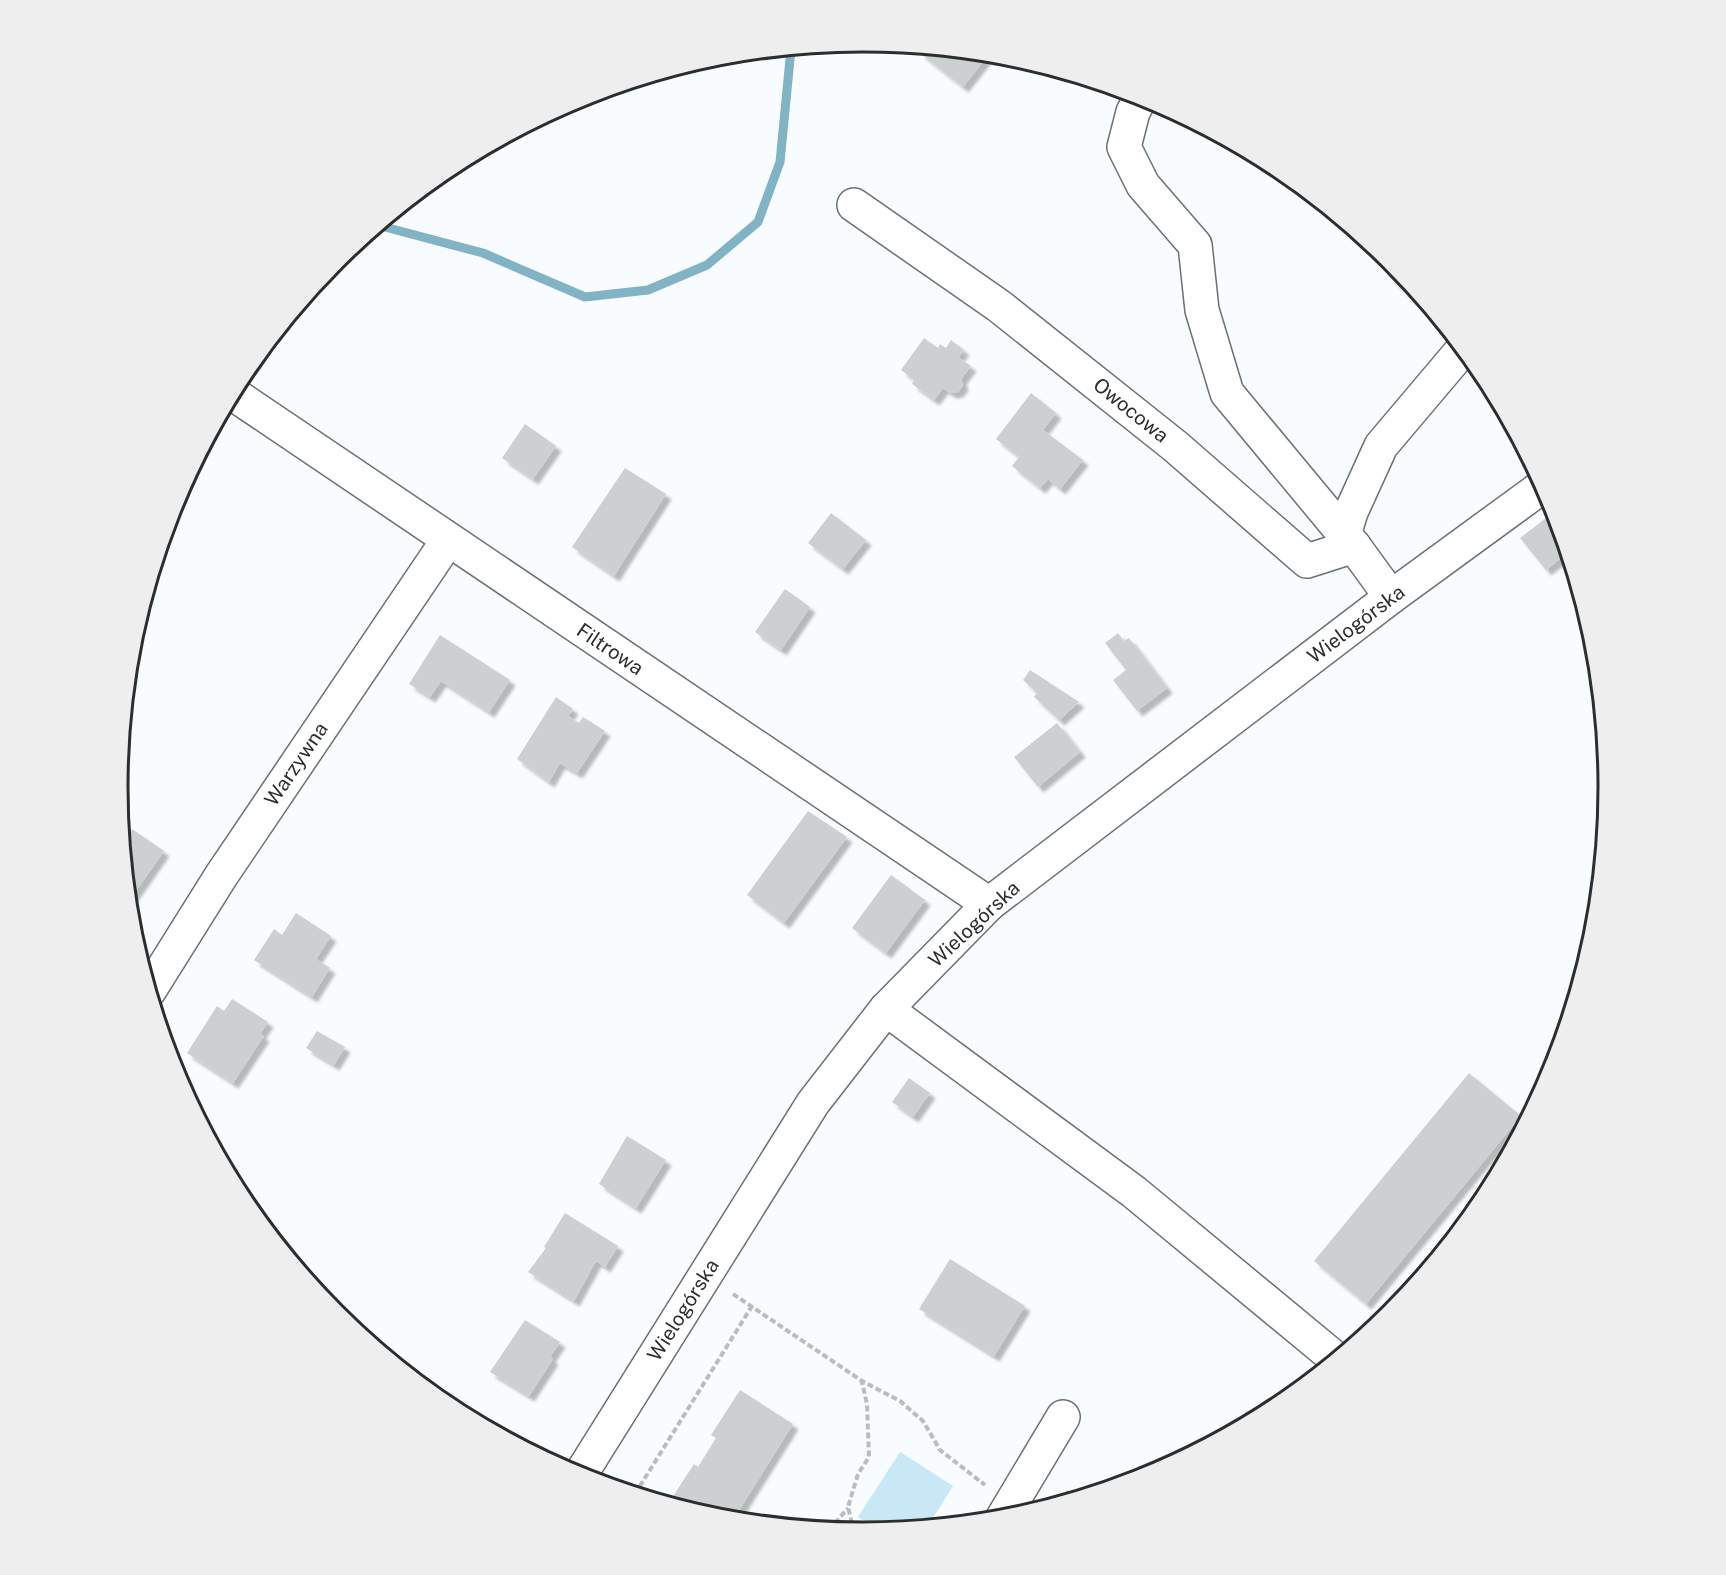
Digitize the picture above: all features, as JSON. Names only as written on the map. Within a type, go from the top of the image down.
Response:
[{"type":"street","points":[[1137,105],[1124,147],[1143,185],[1195,245],[1203,310],[1227,393],[1349,540],[1391,597]]},
{"type":"street","name":"Owocowa","points":[[854,205],[999,306],[1175,446],[1307,561],[1349,540]]},
{"type":"street","points":[[1349,540],[1351,512],[1381,446],[1457,356]]},
{"type":"street","name":"Filtrowa","points":[[240,398],[989,904]]},
{"type":"street","name":"Wielogórska","points":[[585,1468],[813,1103],[886,1009],[989,904],[1391,597],[1535,492]]},
{"type":"street","name":"Warzywna","points":[[154,982],[221,876],[448,540]]},
{"type":"street","points":[[886,1009],[1134,1192],[1330,1354]]},
{"type":"street","points":[[1009,1507],[1064,1417]]},
{"type":"path","points":[[705,1275],[862,1381],[900,1401],[923,1421],[940,1450],[1002,1509]]},
{"type":"path","points":[[639,1487],[752,1306]]},
{"type":"path","points":[[836,1521],[848,1507],[858,1474],[869,1457],[867,1404],[862,1381]]},
{"type":"path","points":[[848,1507],[852,1522]]},
{"type":"shaded area","points":[[900,1452],[953,1486],[932,1519],[866,1522],[858,1517]]},
{"type":"building","points":[[923,55],[982,63],[963,87]]},
{"type":"building","points":[[1389,275],[1409,295],[1388,276]]},
{"type":"building","points":[[924,338],[938,348],[940,344],[946,348],[951,340],[964,350],[958,357],[971,366],[961,379],[963,385],[958,392],[951,393],[943,388],[934,400],[912,384],[914,380],[901,370]]},
{"type":"building","points":[[1031,393],[1056,413],[1043,430],[1083,460],[1060,489],[1048,479],[1040,488],[1012,466],[1019,457],[996,439]]},
{"type":"building","points":[[525,424],[556,446],[533,479],[502,458]]},
{"type":"building","points":[[625,468],[666,494],[614,576],[572,547]]},
{"type":"building","points":[[831,513],[866,540],[843,569],[808,543]]},
{"type":"building","points":[[1546,518],[1561,558],[1546,570],[1520,538]]},
{"type":"building","points":[[785,589],[810,607],[781,650],[755,632]]},
{"type":"building","points":[[1118,633],[1124,641],[1129,638],[1167,688],[1137,711],[1113,680],[1126,670],[1105,643]]},
{"type":"building","points":[[440,635],[510,680],[489,712],[441,681],[430,697],[409,684]]},
{"type":"building","points":[[1030,670],[1079,702],[1059,720],[1034,697],[1037,693],[1023,680]]},
{"type":"building","points":[[556,697],[573,709],[568,716],[579,723],[583,717],[605,731],[577,773],[560,763],[549,782],[517,759]]},
{"type":"building","points":[[1057,723],[1080,752],[1038,787],[1014,757]]},
{"type":"building","points":[[808,811],[847,837],[784,923],[747,895]]},
{"type":"building","points":[[132,829],[164,851],[135,892],[134,883],[130,832]]},
{"type":"building","points":[[891,875],[925,900],[886,953],[852,928]]},
{"type":"building","points":[[296,913],[331,936],[316,959],[330,968],[312,997],[254,960],[274,929],[282,935]]},
{"type":"building","points":[[232,999],[268,1022],[260,1034],[264,1036],[233,1083],[187,1053],[217,1006],[224,1011]]},
{"type":"building","points":[[317,1031],[345,1047],[334,1065],[306,1048]]},
{"type":"building","points":[[1469,1073],[1521,1116],[1366,1304],[1314,1261]]},
{"type":"building","points":[[909,1078],[930,1093],[913,1117],[892,1102]]},
{"type":"building","points":[[627,1136],[666,1160],[636,1208],[599,1184]]},
{"type":"building","points":[[565,1213],[618,1246],[605,1267],[596,1261],[574,1301],[528,1272],[546,1248],[544,1247]]},
{"type":"building","points":[[950,1259],[1025,1306],[994,1356],[919,1309]]},
{"type":"building","points":[[525,1320],[560,1342],[550,1357],[553,1359],[529,1396],[490,1372]]},
{"type":"building","points":[[740,1390],[793,1424],[739,1511],[673,1497],[694,1464],[698,1467],[716,1438],[711,1435]]},
{"type":"waterway","points":[[387,228],[483,253],[585,297],[648,290],[707,265],[758,222],[780,162],[790,57]]}]
